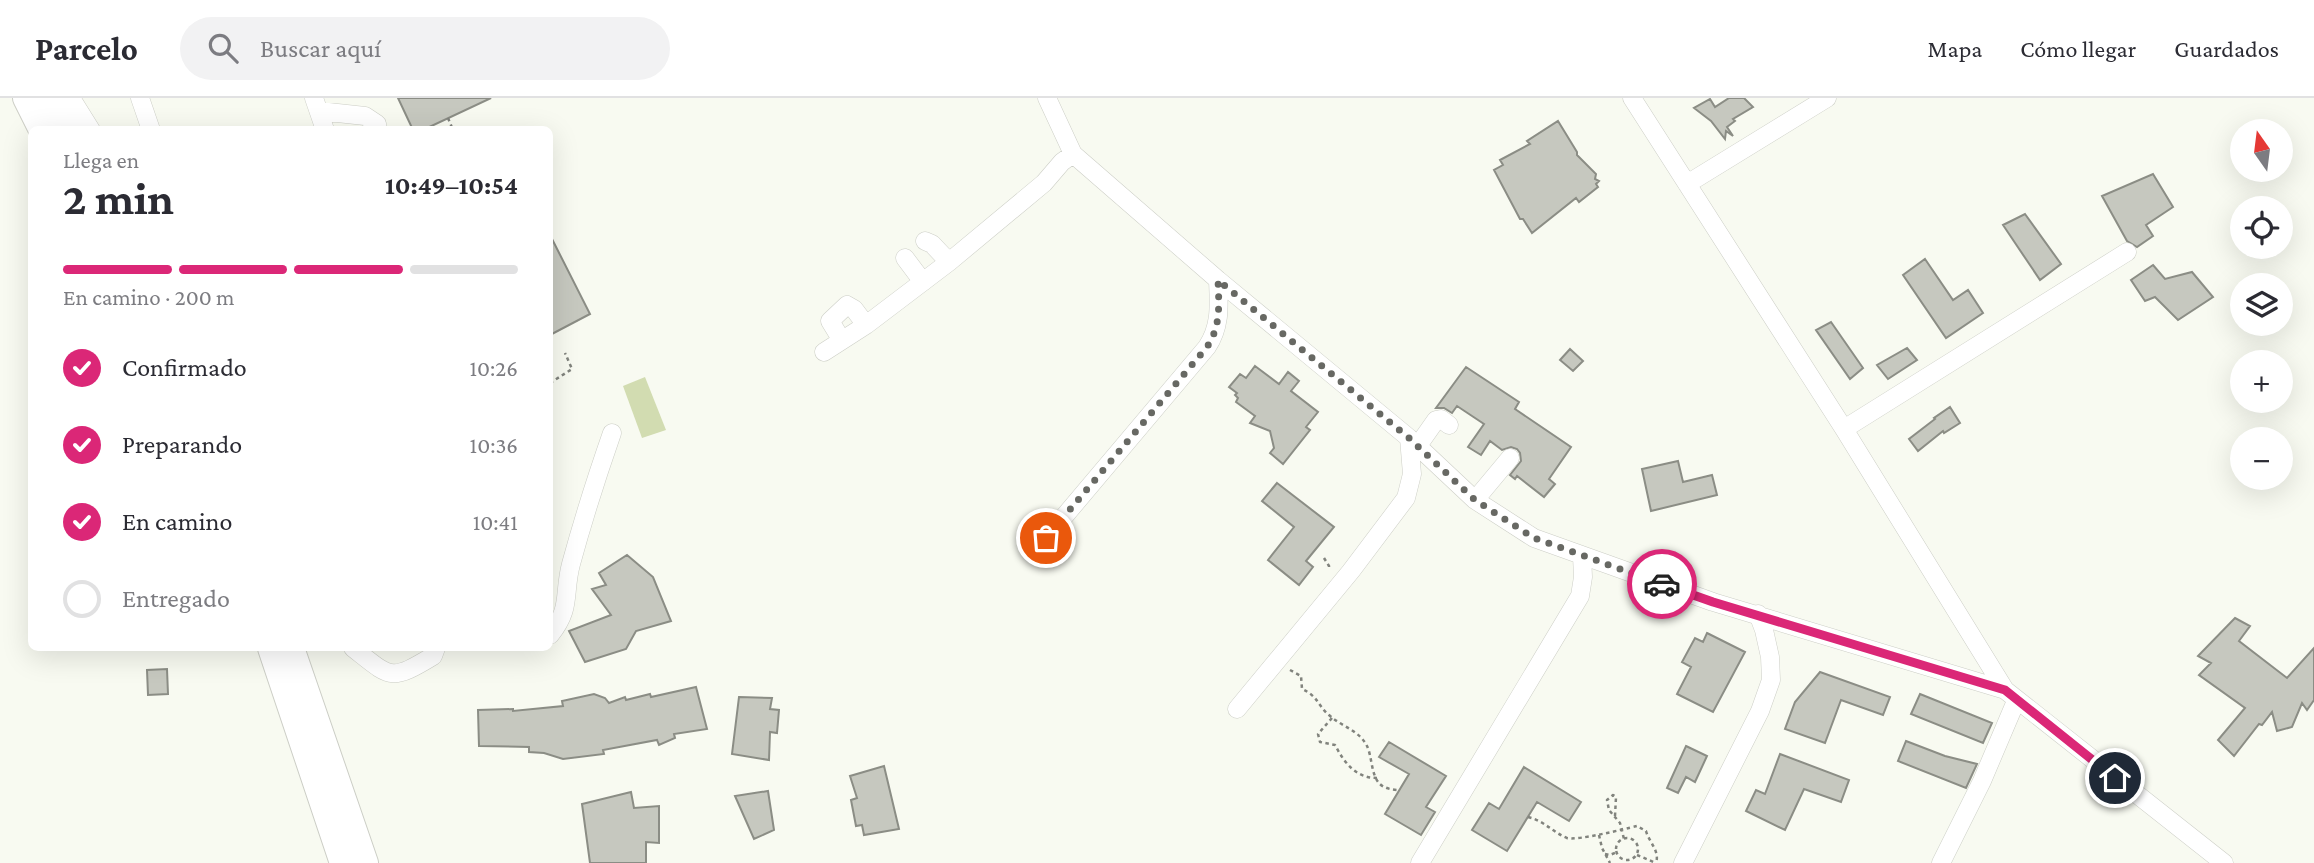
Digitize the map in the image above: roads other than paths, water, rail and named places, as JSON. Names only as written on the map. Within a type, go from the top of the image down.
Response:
[{"type":"highway","points":[[26,98],[40,126]]},
{"type":"highway","points":[[49,98],[64,126]]},
{"type":"highway","points":[[272,651],[343,863]]},
{"type":"highway","points":[[293,651],[365,863]]},
{"type":"street","points":[[71,98],[88,126]]},
{"type":"street","points":[[140,98],[150,126]]},
{"type":"street","points":[[1047,98],[1073,154],[1413,443],[1475,500],[1534,538],[1713,602],[2011,696]]},
{"type":"street","points":[[1632,98],[2011,696],[2224,863]]},
{"type":"street","points":[[1687,184],[1827,98]]},
{"type":"street","points":[[324,126],[316,105],[350,106],[377,126]]},
{"type":"street","points":[[824,352],[866,325],[949,262],[1044,183],[1062,162],[1073,154]]},
{"type":"street","points":[[925,241],[932,244],[949,262]]},
{"type":"street","points":[[1844,429],[2127,252]]},
{"type":"street","points":[[905,258],[923,282]]},
{"type":"street","points":[[1046,538],[1207,347],[1215,334],[1219,317],[1218,280]]},
{"type":"street","points":[[841,339],[830,321],[847,305],[854,309],[866,325]]},
{"type":"street","points":[[1237,709],[1406,498],[1412,474],[1413,443],[1436,420],[1441,419],[1449,425]]},
{"type":"street","points":[[553,630],[565,611],[567,577],[612,433]]},
{"type":"street","points":[[1475,500],[1510,458]]},
{"type":"street","points":[[1420,863],[1580,596],[1582,556]]},
{"type":"street","points":[[1683,863],[1760,711],[1770,680],[1770,657],[1758,614]]},
{"type":"street","points":[[357,651],[380,669],[392,674],[404,673],[433,656],[435,651]]},
{"type":"street","points":[[1941,863],[1982,781],[2011,696]]}]
